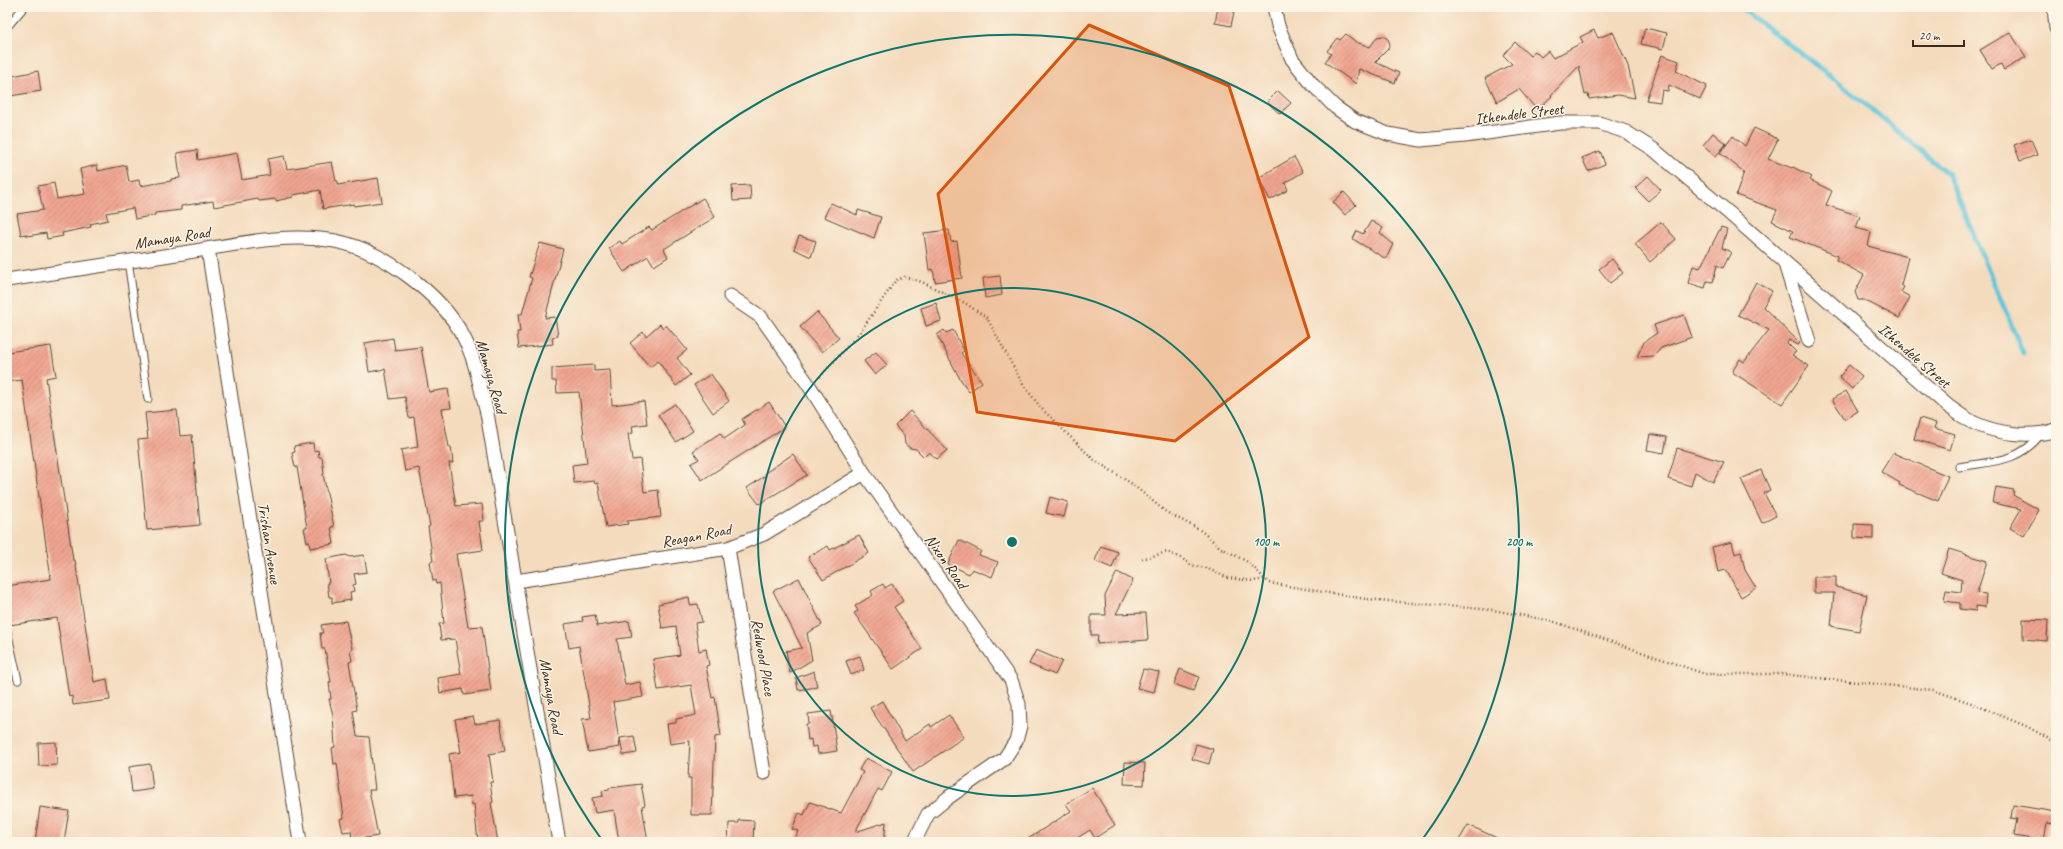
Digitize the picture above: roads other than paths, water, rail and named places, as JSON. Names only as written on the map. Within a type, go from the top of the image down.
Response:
[{"type":"street","name":"Ithendele Street","points":[[1274,7],[1278,26],[1292,58],[1312,84],[1335,107],[1355,121],[1388,134],[1421,140],[1465,136],[1560,123],[1599,124],[1626,132],[1653,148],[1948,406],[1974,423],[1997,430],[2041,434],[2056,430]]},
{"type":"street","points":[[2054,7],[2056,28]]},
{"type":"street","name":"Mamaya Road","points":[[7,280],[254,241],[306,238],[336,242],[364,251],[396,267],[414,280],[435,299],[455,323],[464,337],[473,361],[487,413],[559,842]]},
{"type":"street","name":"Trishan Avenue","points":[[208,249],[300,842]]},
{"type":"street","points":[[1785,264],[1809,341]]},
{"type":"street","name":"Nixon Road","points":[[730,296],[761,317],[810,387],[864,473],[1011,680],[1019,704],[1020,726],[1016,741],[1004,759],[949,797],[928,814],[914,842]]},
{"type":"street","name":"Reagan Road","points":[[516,581],[728,548],[764,534],[864,473]]},
{"type":"street","name":"Redwood Place","points":[[728,548],[764,773]]},
{"type":"lane","points":[[7,27],[24,7]]},
{"type":"lane","points":[[128,261],[148,398]]},
{"type":"lane","points":[[1959,467],[2008,459],[2022,453],[2032,445],[2041,434]]},
{"type":"lane","points":[[7,631],[18,680]]},
{"type":"waterway","points":[[1740,7],[1845,87],[1948,174],[2023,353]]}]
